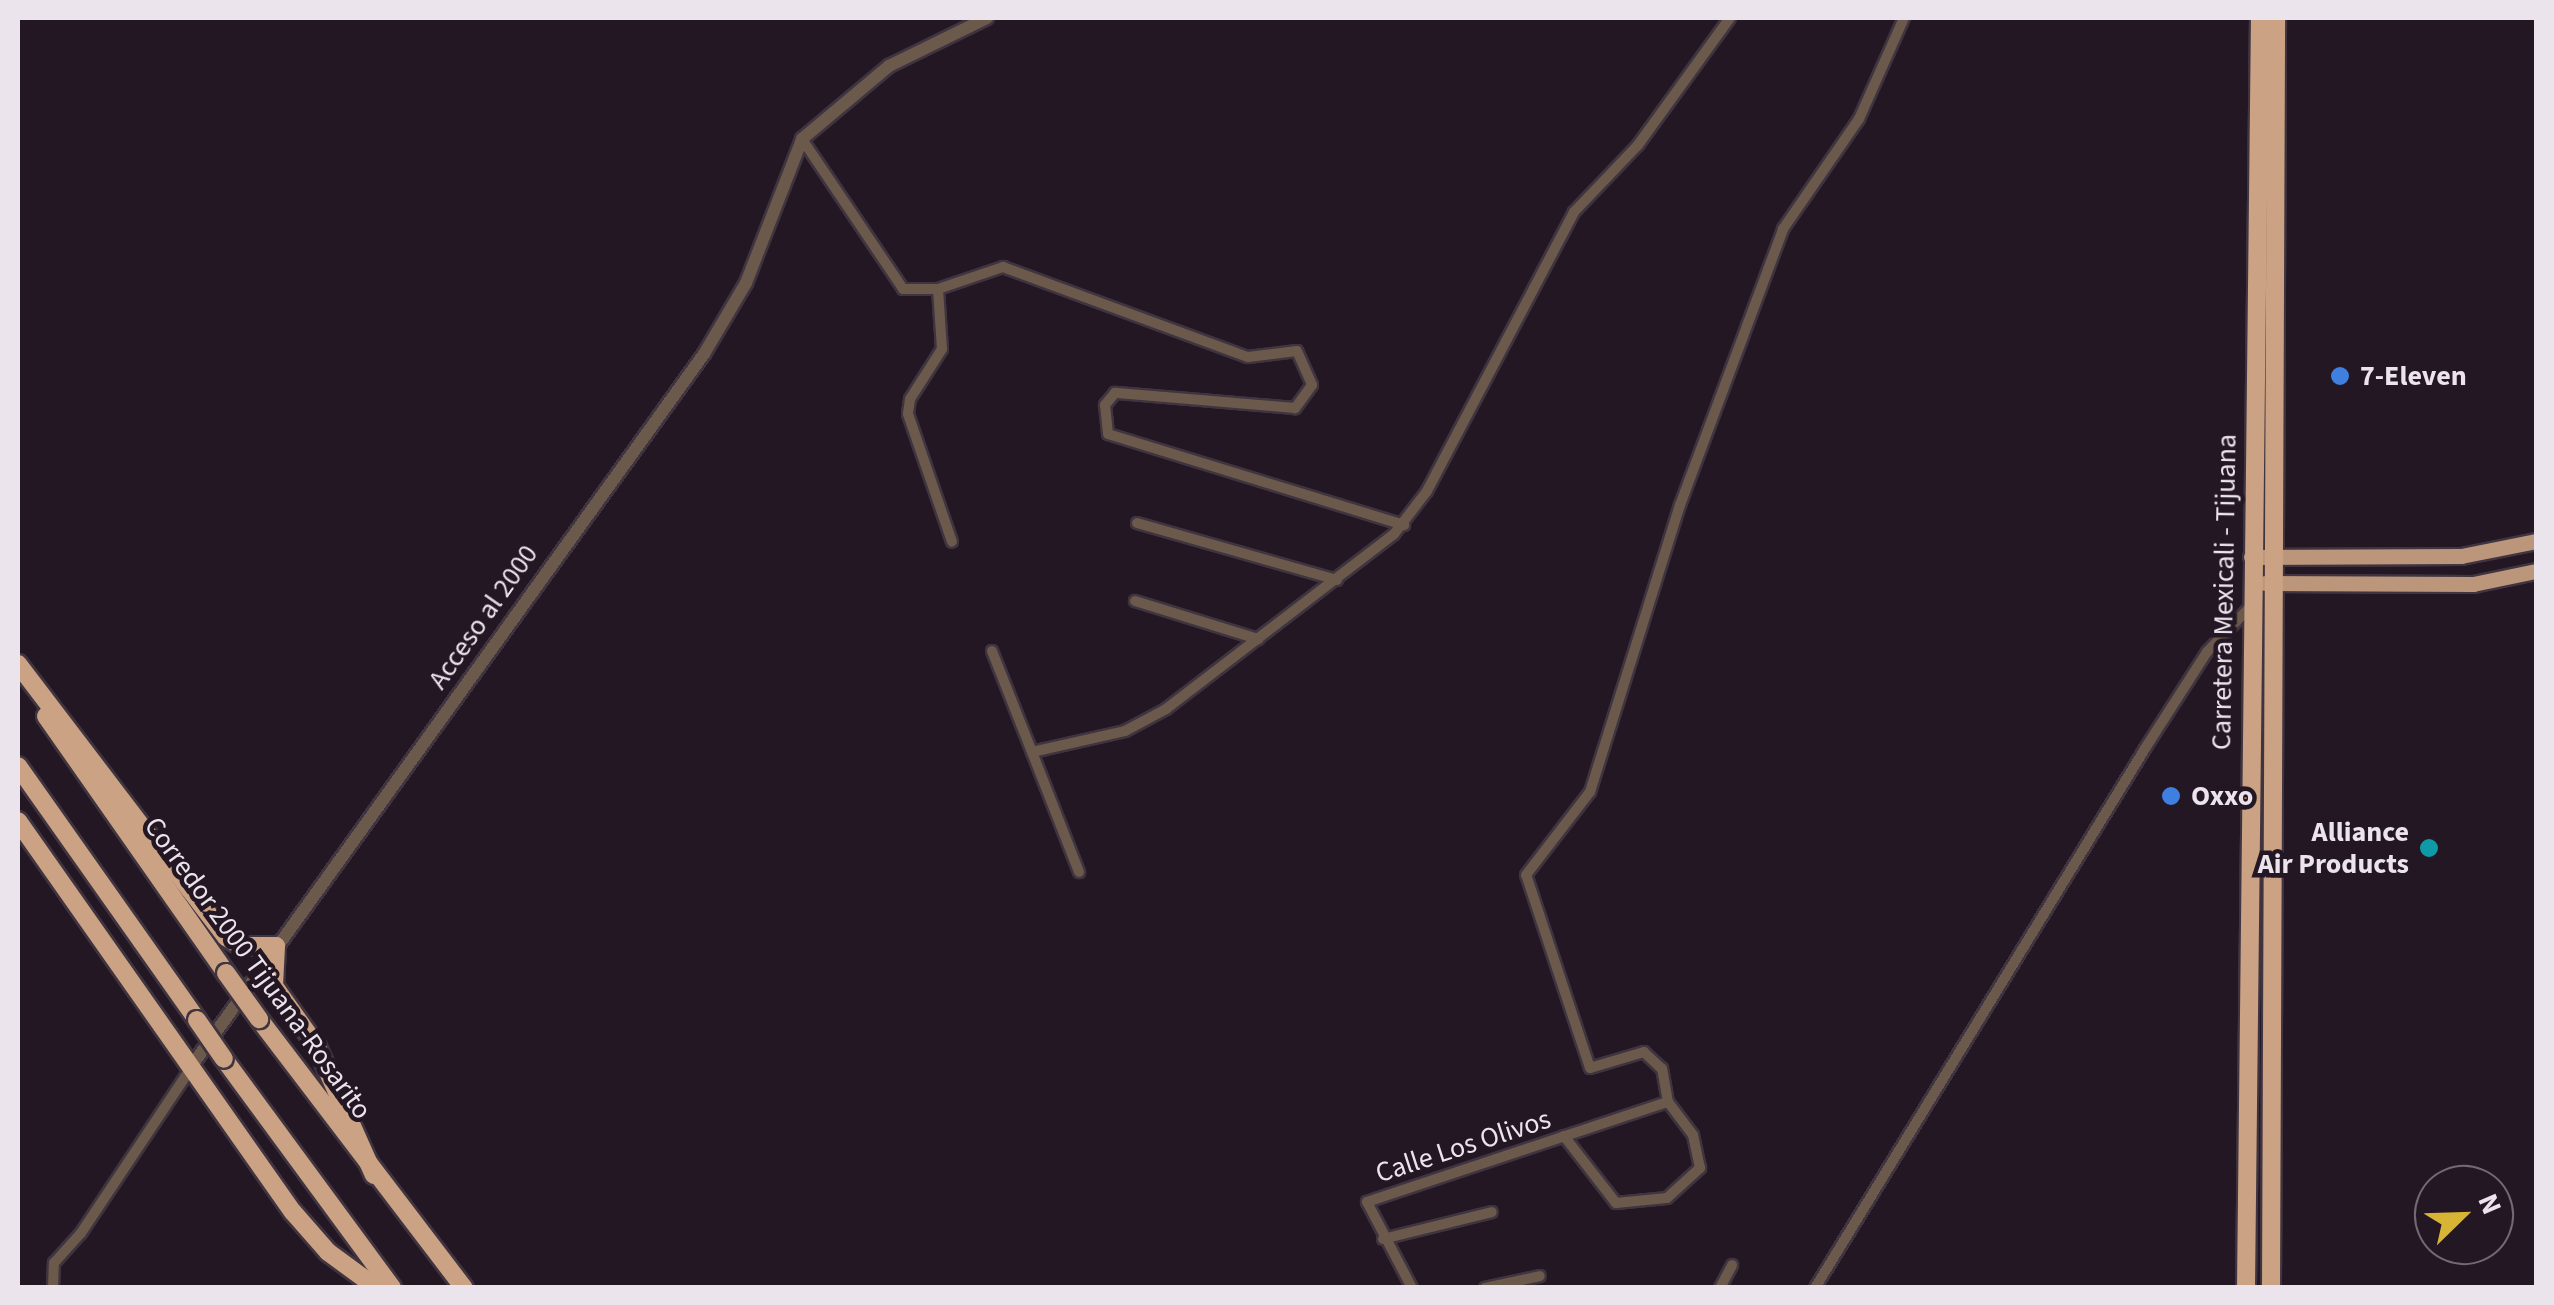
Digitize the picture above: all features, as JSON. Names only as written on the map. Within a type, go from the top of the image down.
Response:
[{"type":"highway","name":"Carretera Mexicali - Tijuana","points":[[2246,1288],[2250,582],[2260,18]]},
{"type":"highway","name":"Carretera Mexicali - Tijuana","points":[[2271,1288],[2276,18]]},
{"type":"highway","points":[[18,664],[226,937],[241,946],[276,946],[274,986],[316,1045],[374,1175]]},
{"type":"highway","name":"Corredor 2000 Tijuana-Rosarito","points":[[18,672],[259,1020],[464,1288]]},
{"type":"highway","points":[[18,766],[392,1288]]},
{"type":"highway","points":[[18,821],[314,1237],[377,1288]]},
{"type":"main road","points":[[2251,557],[2461,556],[2536,542]]},
{"type":"main road","points":[[2250,582],[2473,584],[2536,571]]},
{"type":"street","name":"Acceso al 2000","points":[[53,1288],[54,1263],[92,1216],[276,946],[704,354],[746,283],[802,140],[889,66],[987,18]]},
{"type":"street","points":[[1032,752],[1142,724],[1404,525],[1574,212],[1638,145],[1730,18]]},
{"type":"street","points":[[1564,1136],[1616,1202],[1667,1198],[1700,1168],[1693,1136],[1668,1102],[1662,1068],[1644,1052],[1590,1068],[1526,875],[1590,792],[1680,504],[1783,229],[1859,118],[1904,18]]},
{"type":"street","points":[[802,140],[892,277],[904,289],[938,290],[1003,266],[1248,357],[1297,352],[1312,385],[1295,408],[1114,393],[1105,406],[1108,434],[1404,525]]},
{"type":"street","points":[[938,290],[942,350],[910,399],[908,414],[952,542]]},
{"type":"street","points":[[1137,523],[1336,580]]},
{"type":"street","points":[[1135,601],[1258,639]]},
{"type":"street","points":[[1815,1288],[2146,746],[2207,652],[2250,606]]},
{"type":"street","points":[[992,651],[1079,872]]},
{"type":"street","name":"Calle Los Olivos","points":[[1412,1288],[1367,1202],[1668,1102]]},
{"type":"street","points":[[1383,1239],[1492,1212]]},
{"type":"street","points":[[1720,1288],[1732,1265]]},
{"type":"street","points":[[1485,1288],[1540,1276]]},
{"type":"place","name":"7-Eleven","points":[[2340,376]]},
{"type":"place","name":"Oxxo","points":[[2171,796]]},
{"type":"place","name":"Alliance Air Products","points":[[2429,848]]}]
